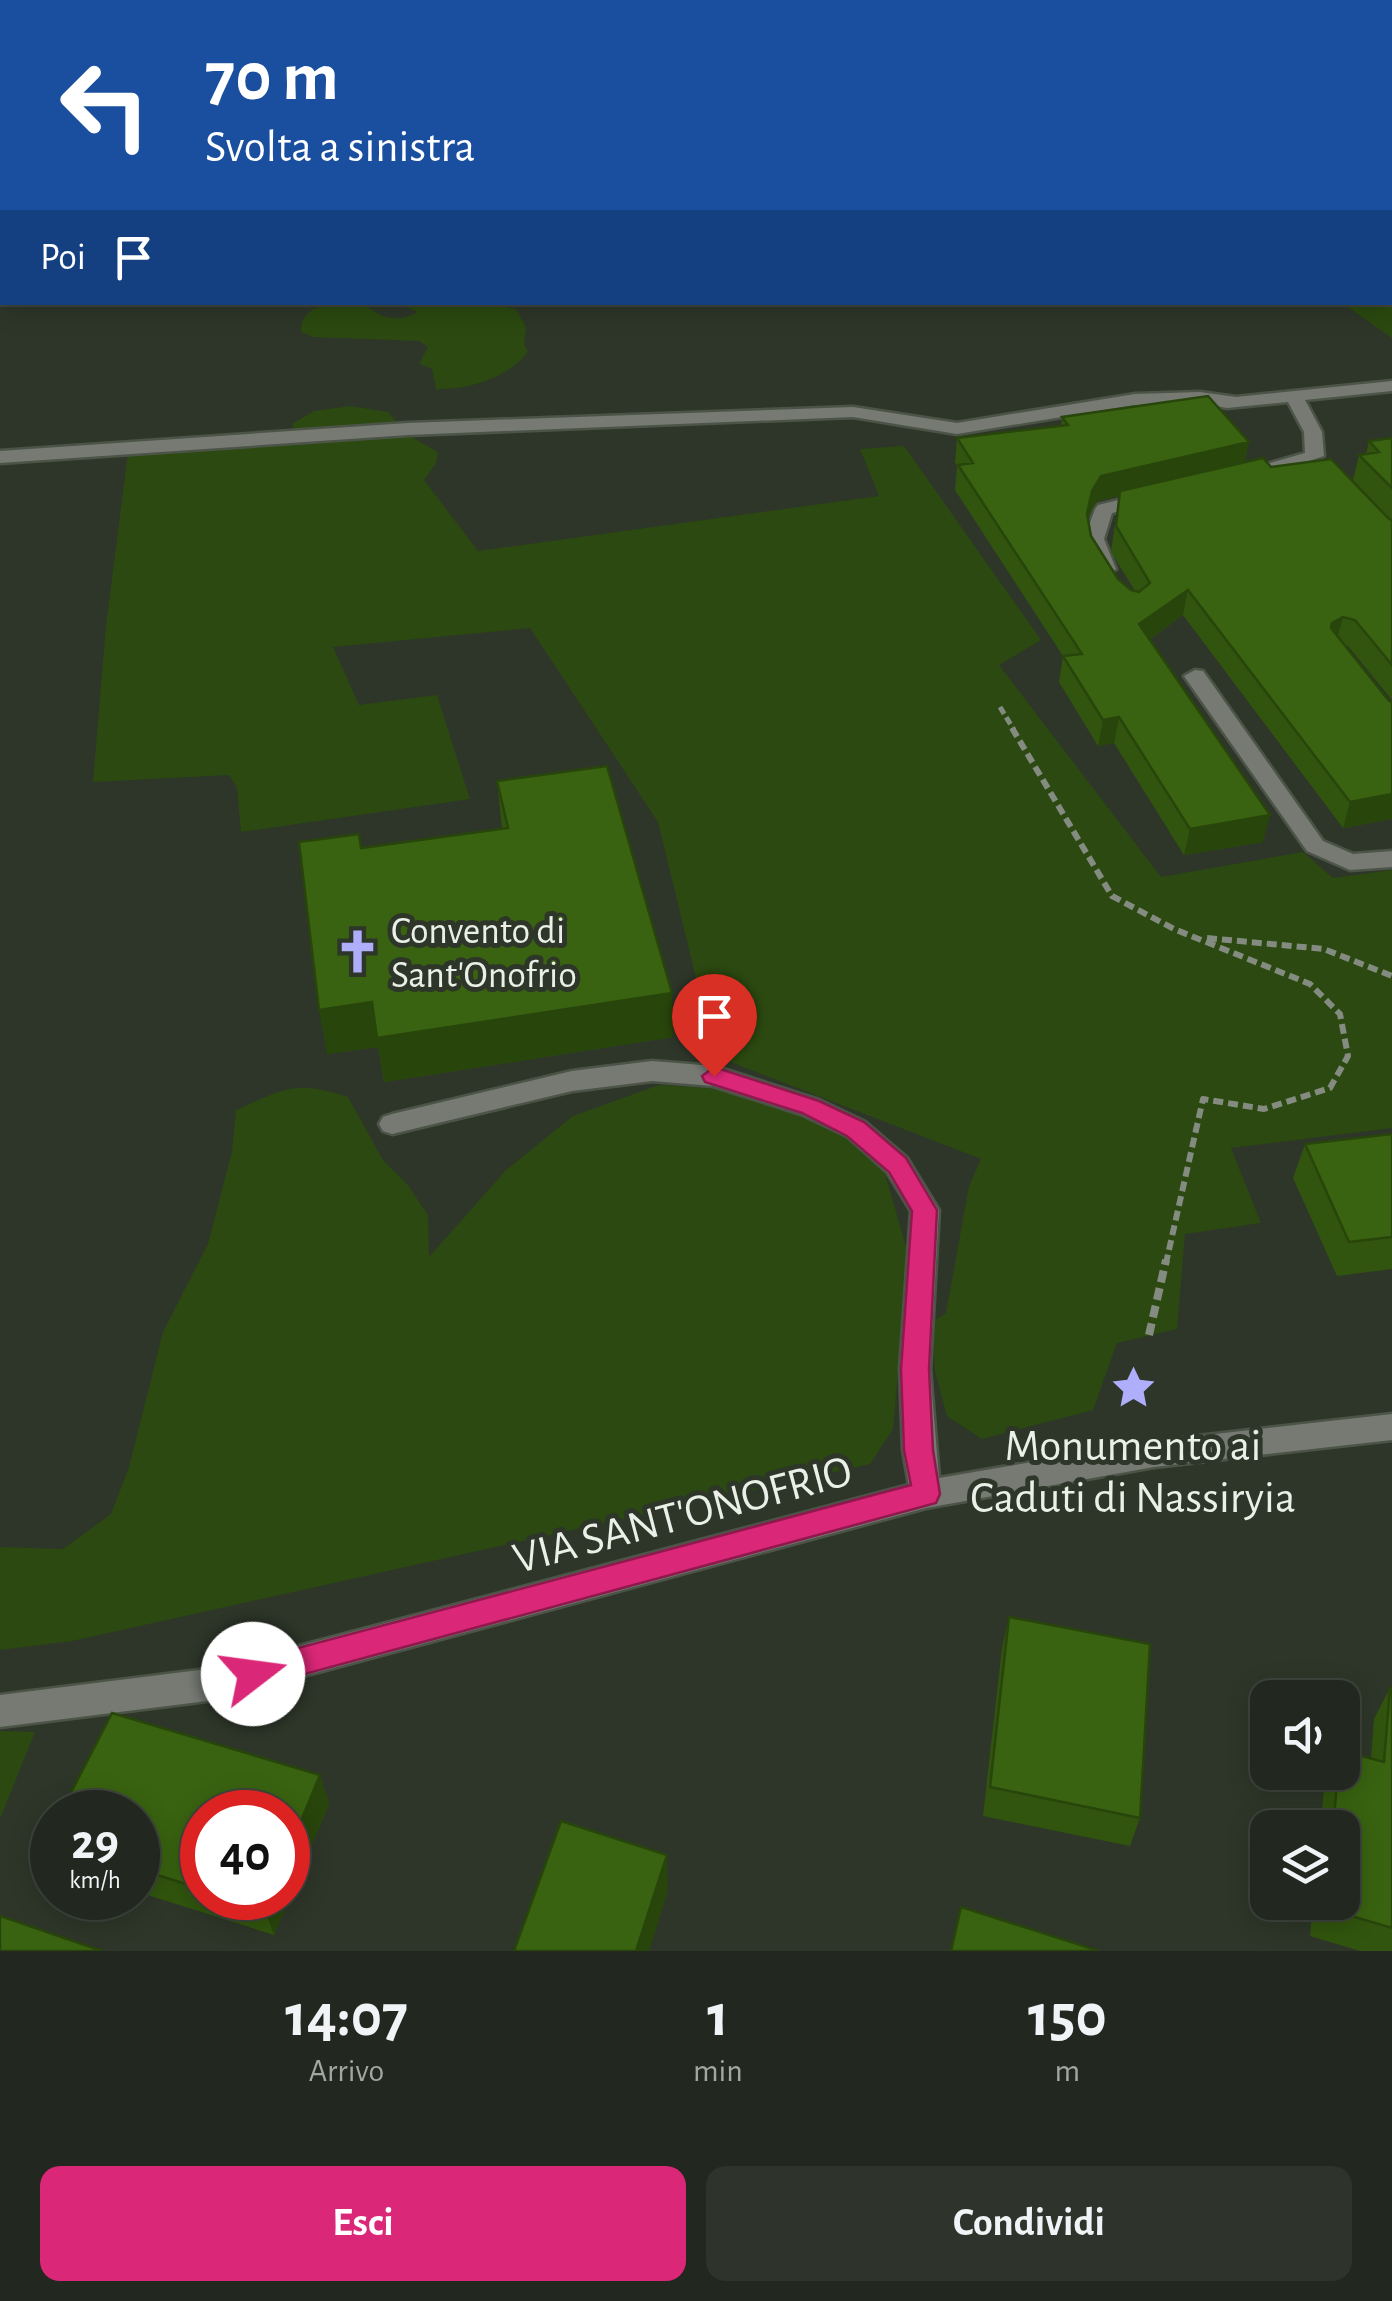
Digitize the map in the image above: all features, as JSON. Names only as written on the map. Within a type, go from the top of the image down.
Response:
[{"type":"street","points":[[0,457],[408,430],[853,412],[880,412],[935,430],[978,427],[1148,396],[1232,403],[1392,386]]},
{"type":"street","points":[[1230,482],[1322,463],[1313,432],[1294,396]]},
{"type":"street","points":[[1112,579],[1093,551],[1092,530],[1105,510],[1174,494]]},
{"type":"street","points":[[1194,676],[1315,846],[1350,862],[1392,858]]},
{"type":"street","points":[[392,1124],[572,1081],[652,1071],[714,1076],[810,1107],[856,1129],[898,1165],[925,1210],[915,1369],[918,1450],[926,1494]]},
{"type":"street","name":"VIA SANT'ONOFRIO","points":[[0,1711],[216,1684],[926,1494],[1154,1454],[1392,1427]]},
{"type":"path","points":[[1000,707],[1112,896],[1196,937],[1310,984],[1340,1014],[1348,1056],[1330,1088],[1264,1109],[1204,1099],[1149,1336]]},
{"type":"path","points":[[1196,937],[1324,949],[1392,976]]},
{"type":"green space","points":[[402,305],[494,305],[516,309],[526,327],[524,344],[528,352],[510,369],[486,381],[436,389],[432,369],[419,364],[428,347],[419,341],[313,337],[301,332],[307,314],[324,306],[365,307],[395,318],[418,312]]},
{"type":"green space","points":[[1345,305],[1392,305],[1392,338]]},
{"type":"green space","points":[[350,406],[388,412],[408,435],[438,452],[436,463],[424,480],[478,551],[879,496],[860,449],[904,446],[1041,640],[999,665],[1161,877],[1303,852],[1333,878],[1392,870],[1392,1128],[1231,1148],[1261,1223],[1185,1234],[1177,1329],[1117,1343],[1093,1410],[982,1439],[947,1416],[935,1372],[932,1322],[946,1313],[969,1186],[981,1159],[715,1056],[658,822],[530,628],[333,647],[359,705],[437,695],[470,799],[241,832],[237,788],[229,775],[93,782],[106,626],[128,453],[298,441],[292,424],[314,411]]},
{"type":"green space","points":[[659,1085],[775,1092],[877,1145],[908,1254],[893,1429],[870,1464],[72,1641],[0,1650],[0,1547],[63,1549],[111,1514],[129,1467],[163,1332],[208,1244],[232,1151],[236,1110],[291,1089],[315,1089],[348,1097],[383,1160],[407,1184],[428,1215],[429,1257],[506,1170],[573,1116]]},
{"type":"green space","points":[[0,1731],[35,1732],[0,1819]]},
{"type":"building","points":[[1208,396],[1249,442],[1101,476],[1092,491],[1087,514],[1091,536],[1118,579],[1139,592],[1150,583],[1116,526],[1120,491],[1263,458],[1271,467],[1331,459],[1392,520],[1392,665],[1355,620],[1343,617],[1332,623],[1331,628],[1392,702],[1392,794],[1350,802],[1188,590],[1139,624],[1270,815],[1190,829],[1119,717],[1103,720],[1063,656],[1082,654],[958,465],[973,463],[957,438],[1068,425],[1062,417]]},
{"type":"building","points":[[1392,438],[1392,488],[1359,455],[1379,452],[1369,441]]},
{"type":"building","name":"Convento di Sant'Onofrio","points":[[607,766],[672,993],[377,1038],[372,1002],[319,1010],[299,842],[359,834],[361,848],[508,828],[497,781]]},
{"type":"building","points":[[1392,1134],[1392,1237],[1349,1242],[1305,1144]]},
{"type":"building","points":[[1009,1617],[1150,1644],[1140,1818],[990,1787]]},
{"type":"building","points":[[1390,1688],[1392,1928],[1360,1918],[1360,1810],[1335,1810],[1336,1790],[1360,1790],[1360,1756],[1384,1762]]},
{"type":"building","points":[[112,1713],[320,1775],[310,1799],[310,1790],[180,1790],[180,1882],[160,1876],[160,1790],[72,1790]]},
{"type":"building","points":[[561,1821],[667,1855],[636,1951],[514,1951]]},
{"type":"building","points":[[961,1907],[1099,1951],[951,1951]]},
{"type":"building","points":[[0,1916],[102,1951],[0,1951]]},
{"type":"place","name":"Convento di Sant'Onofrio","points":[[358,952]]},
{"type":"place","name":"Monumento ai Caduti di Nassiryia","points":[[1133,1388]]},
{"type":"route","points":[[253,1674],[926,1494],[918,1450],[915,1369],[925,1210],[898,1165],[856,1129],[810,1107],[714,1076]]}]
